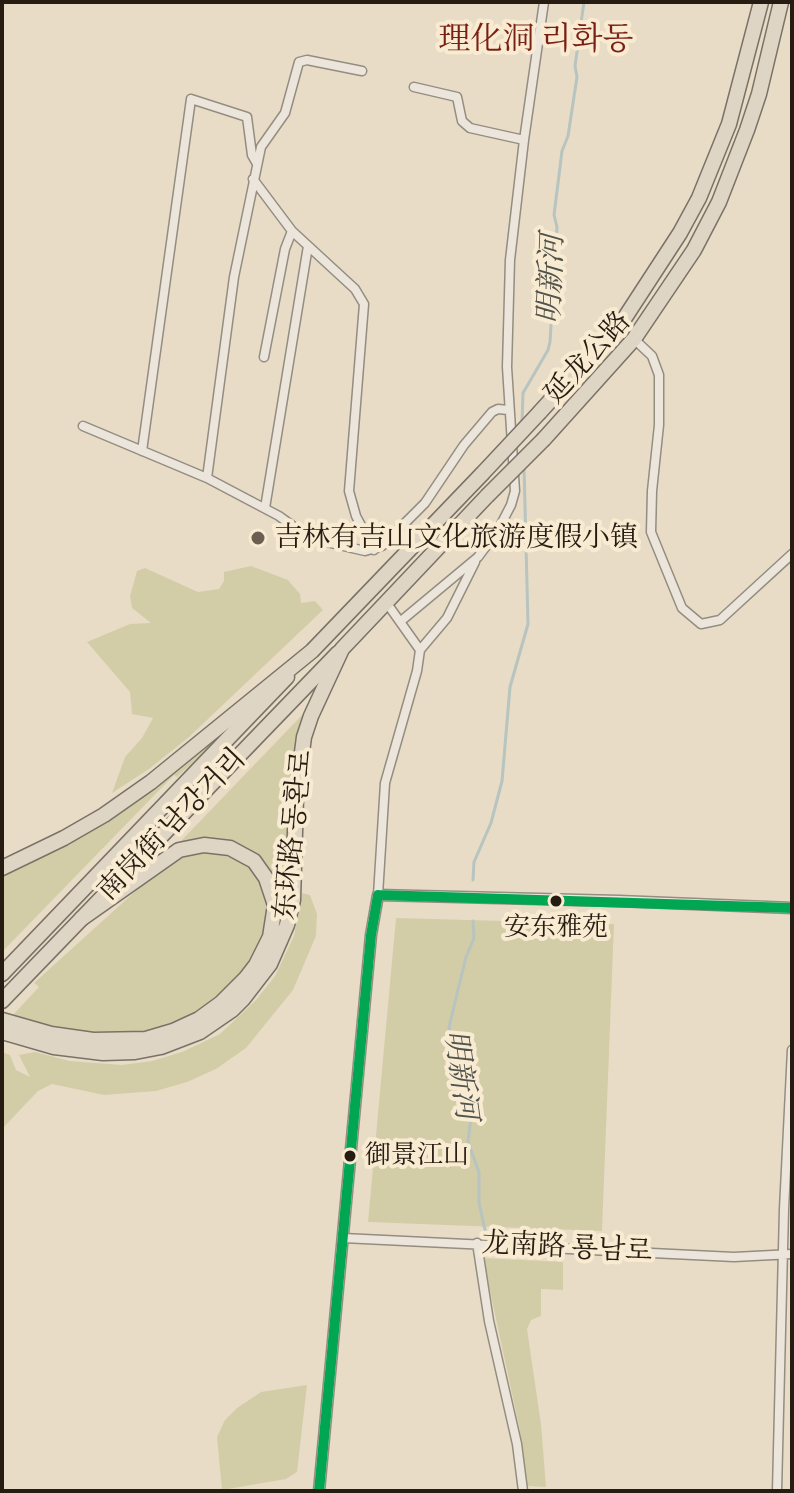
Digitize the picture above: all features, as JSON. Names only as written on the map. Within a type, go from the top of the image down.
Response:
[{"type":"main road","name":"延龙公路","points":[[312,651],[482,474],[624,319],[699,198],[729,124],[761,2]]},
{"type":"main road","name":"延龙公路","points":[[342,649],[544,439],[634,339],[682,270],[719,202],[759,94],[781,2]]},
{"type":"main road","name":"南岗街 남강거리","points":[[2,1001],[342,649]]},
{"type":"main road","name":"东环路 동환로","points":[[2,1032],[45,1038],[103,1053],[161,1047],[200,1032],[232,1010],[258,982],[279,946],[293,900],[296,798],[304,737],[342,649]]},
{"type":"main road","points":[[2,868],[104,815],[151,782],[312,651]]},
{"type":"main road","name":"南岗街 남강거리","points":[[2,974],[312,651]]},
{"type":"main road","points":[[2,1020],[45,1038],[146,1039],[173,1031],[199,1019],[221,1003],[256,965],[270,937],[275,905],[266,878],[254,861],[230,848],[204,845],[179,850],[81,919]]},
{"type":"street","points":[[319,1491],[371,935],[378,895],[385,783],[420,650],[447,618],[478,557],[498,530],[515,491],[508,410],[510,260],[544,2]]},
{"type":"street","points":[[207,478],[234,277],[261,147],[285,113],[299,62],[307,60],[362,71]]},
{"type":"street","points":[[414,87],[457,97],[462,121],[470,128],[524,140]]},
{"type":"street","points":[[142,451],[191,99],[247,117],[256,162]]},
{"type":"street","points":[[253,179],[292,231],[355,289],[364,304],[349,491],[356,516],[374,550]]},
{"type":"street","points":[[264,357],[285,249],[292,231]]},
{"type":"street","points":[[265,508],[308,246]]},
{"type":"street","points":[[634,339],[652,356],[659,375],[659,425],[651,532],[682,608],[701,624],[720,620],[792,554]]},
{"type":"street","points":[[83,426],[207,478],[265,508],[309,538],[354,550],[374,550],[391,538],[425,503],[482,423],[498,409],[508,410]]},
{"type":"street","points":[[425,503],[440,518]]},
{"type":"street","points":[[401,621],[478,557]]},
{"type":"street","points":[[386,602],[420,650]]},
{"type":"street","points":[[378,895],[792,908]]},
{"type":"street","points":[[777,1491],[788,1254],[792,1050]]},
{"type":"street","name":"龙南路 룡남로","points":[[343,1238],[734,1257],[788,1254]]},
{"type":"street","points":[[477,1243],[489,1321],[517,1444],[523,1491]]},
{"type":"shaded area","points":[[251,566],[288,580],[300,594],[301,603],[315,601],[323,610],[189,737],[112,793],[125,757],[142,738],[153,718],[132,714],[130,692],[87,642],[130,624],[151,623],[132,608],[130,596],[137,571],[145,568],[198,592],[219,589],[224,581],[224,572]]},
{"type":"shaded area","points":[[303,714],[292,772],[288,901],[282,902],[273,877],[261,862],[180,842]]},
{"type":"shaded area","points":[[212,740],[210,747],[177,777],[174,775],[2,952],[2,877],[76,840],[121,812]]},
{"type":"shaded area","points":[[199,851],[217,851],[243,859],[262,881],[268,908],[263,939],[255,955],[241,975],[205,1008],[156,1030],[131,1035],[85,1035],[11,1017],[39,987],[34,983],[140,887],[171,861]]},
{"type":"shaded area","points":[[302,893],[310,895],[317,914],[316,936],[293,990],[246,1048],[216,1069],[156,1091],[104,1095],[52,1084],[38,1091],[2,1129],[2,1052],[10,1055],[16,1070],[30,1077],[19,1055],[35,1052],[70,1061],[122,1065],[152,1061],[182,1052],[220,1034],[256,1000],[275,976],[294,936]]},
{"type":"shaded area","points":[[396,918],[614,924],[602,1231],[368,1222]]},
{"type":"shaded area","points":[[483,1258],[563,1262],[563,1290],[541,1289],[541,1316],[531,1320],[527,1329],[541,1424],[546,1487],[526,1486],[520,1431]]},
{"type":"shaded area","points":[[307,1385],[297,1472],[286,1479],[222,1490],[217,1437],[225,1420],[261,1392]]},
{"type":"waterway","name":"明新河","points":[[522,423],[523,393],[550,342],[557,227],[554,215],[562,151],[568,136],[577,77],[575,66],[584,2]]},
{"type":"waterway","name":"明新河","points":[[473,880],[474,862],[491,823],[502,781],[510,687],[528,624],[524,467]]},
{"type":"waterway","name":"明新河","points":[[473,921],[474,938],[466,957],[449,1027],[467,1093],[471,1117],[468,1142],[479,1172],[479,1203],[485,1230]]},
{"type":"transit line","points":[[378,895],[792,908]]},
{"type":"transit line","points":[[319,1491],[371,935],[378,895]]},
{"type":"place","name":"吉林有吉山文化旅游度假小镇","points":[[258,538]]},
{"type":"place","name":"安东雅苑","points":[[556,901]]},
{"type":"place","name":"御景江山","points":[[350,1156]]},
{"type":"district","name":"理化洞 리화동","points":[[536,40]]}]
